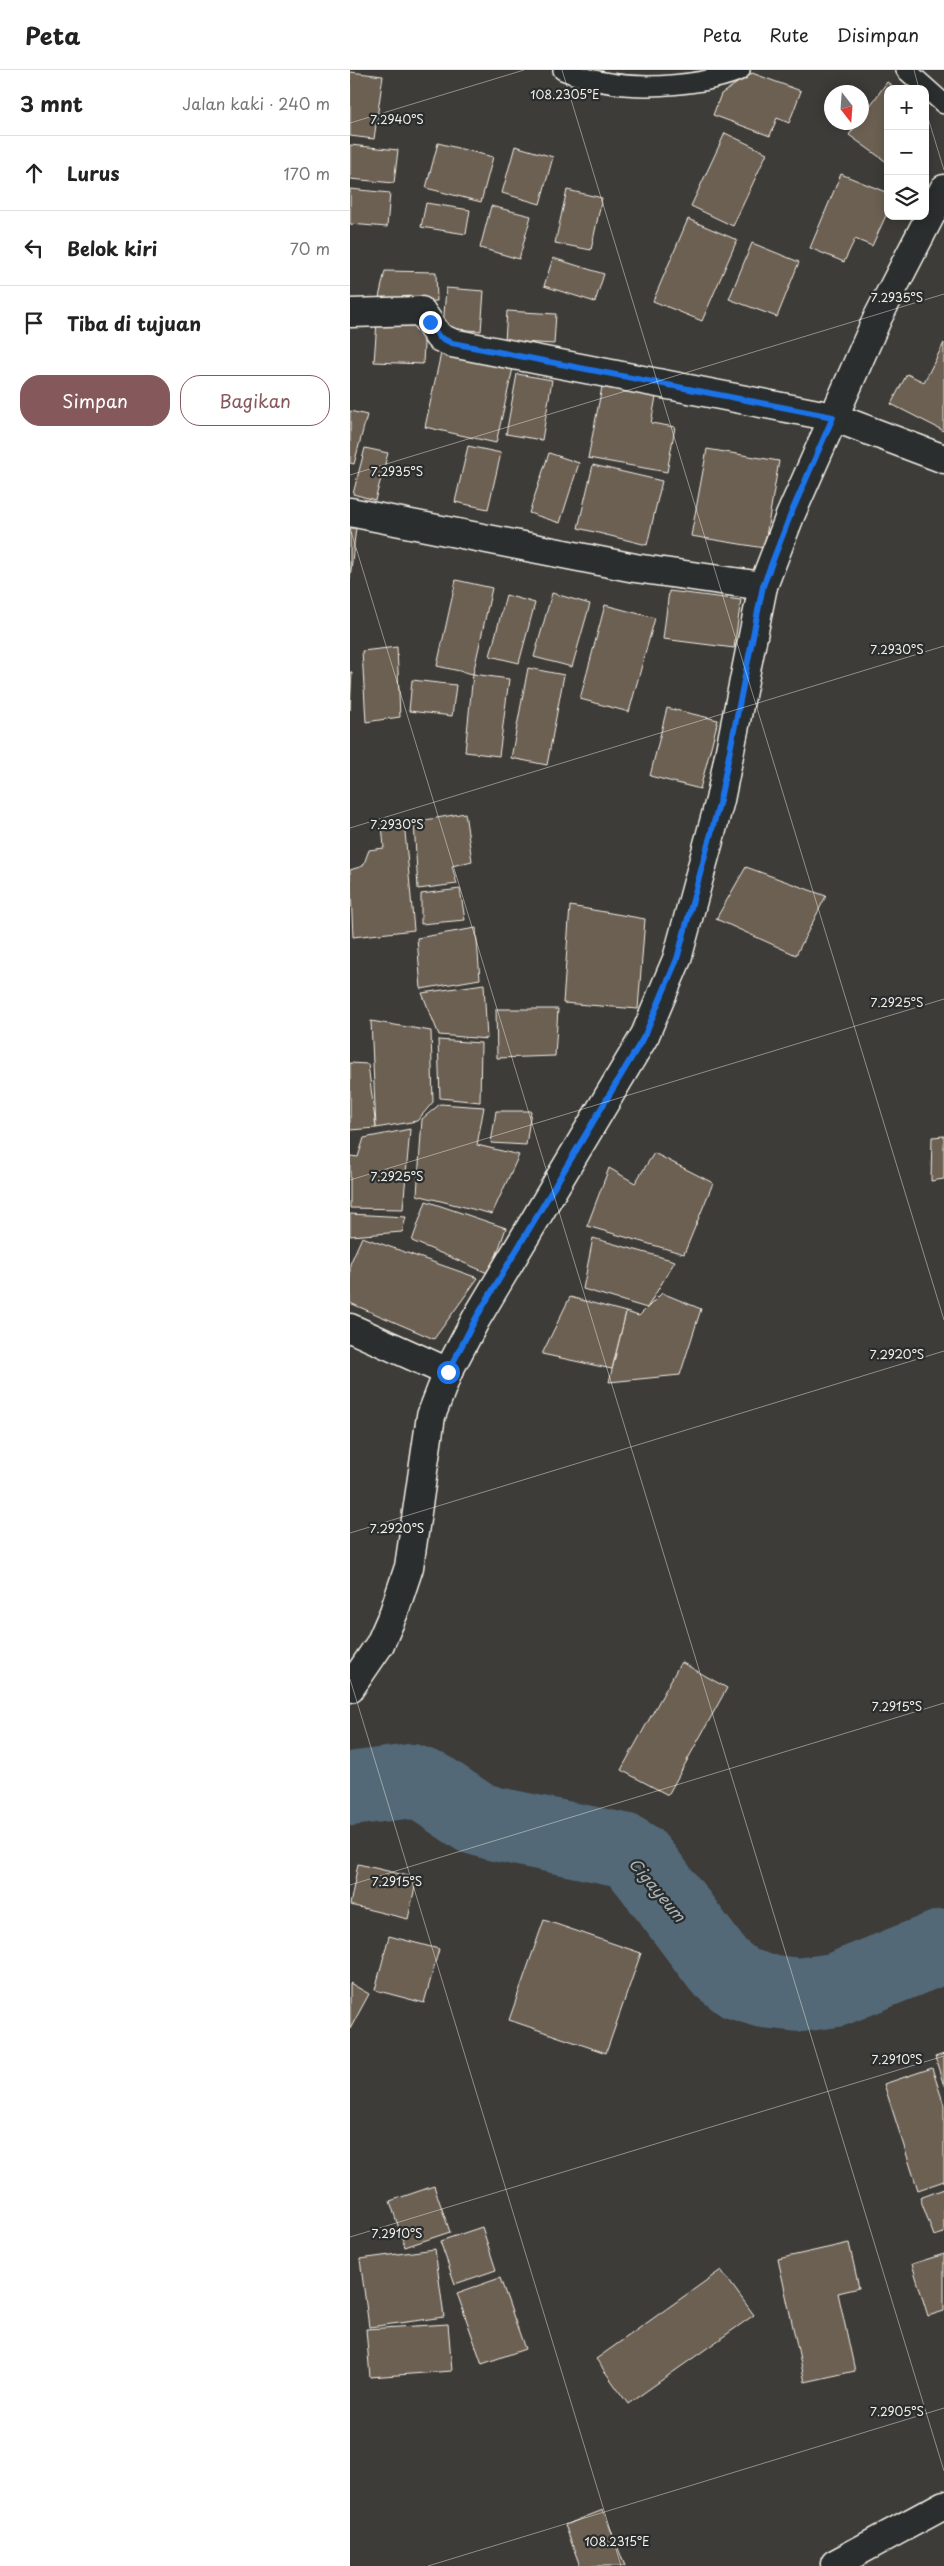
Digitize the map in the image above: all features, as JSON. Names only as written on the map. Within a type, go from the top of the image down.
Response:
[{"type":"street","points":[[350,1688],[380,1644],[394,1612],[409,1567],[431,1416],[448,1372],[476,1318],[645,1035],[677,959],[720,800],[763,586],[790,516],[878,317],[944,190]]},
{"type":"street","points":[[350,314],[421,311],[439,337],[452,343],[833,417],[944,460]]},
{"type":"street","points":[[350,512],[635,568],[763,586]]},
{"type":"street","points":[[350,1328],[448,1372]]},
{"type":"street","points":[[831,2565],[944,2505]]},
{"type":"lane","points":[[563,70],[613,85],[649,87],[680,85],[740,70]]},
{"type":"lane","points":[[906,70],[944,104]]},
{"type":"building","points":[[350,72],[383,76],[374,139],[350,136]]},
{"type":"building","points":[[752,73],[801,91],[789,123],[777,118],[770,136],[713,115],[721,94]]},
{"type":"building","points":[[884,86],[884,160],[849,135],[852,130],[869,130],[869,107]]},
{"type":"building","points":[[725,133],[767,153],[733,226],[691,206]]},
{"type":"building","points":[[438,143],[493,157],[481,202],[426,188]]},
{"type":"building","points":[[350,145],[398,150],[394,183],[350,179]]},
{"type":"building","points":[[515,146],[553,157],[540,204],[502,193]]},
{"type":"building","points":[[841,174],[884,191],[884,220],[872,246],[855,239],[844,262],[810,248]]},
{"type":"building","points":[[350,189],[390,193],[387,227],[350,224]]},
{"type":"building","points":[[567,190],[602,198],[591,250],[555,243]]},
{"type":"building","points":[[426,203],[470,210],[466,234],[421,227]]},
{"type":"building","points":[[491,206],[531,216],[519,259],[480,248]]},
{"type":"building","points":[[688,219],[737,240],[702,321],[653,301]]},
{"type":"building","points":[[752,243],[799,262],[777,317],[729,299]]},
{"type":"building","points":[[553,258],[604,274],[595,302],[544,286]]},
{"type":"building","points":[[385,271],[436,272],[437,301],[378,302]]},
{"type":"building","points":[[446,288],[484,291],[481,331],[443,328]]},
{"type":"building","points":[[507,311],[556,314],[554,344],[505,341]]},
{"type":"building","points":[[377,322],[425,324],[423,364],[374,362]]},
{"type":"building","points":[[944,343],[944,431],[891,404],[907,374],[924,382]]},
{"type":"building","points":[[441,353],[513,368],[496,443],[425,427]]},
{"type":"building","points":[[517,374],[552,380],[542,440],[506,434]]},
{"type":"building","points":[[602,387],[656,397],[651,423],[675,427],[667,472],[588,458]]},
{"type":"building","points":[[350,411],[367,415],[354,464],[350,463]]},
{"type":"building","points":[[468,446],[501,453],[488,509],[455,502]]},
{"type":"building","points":[[365,448],[388,453],[375,500],[353,494]]},
{"type":"building","points":[[707,449],[779,461],[764,548],[691,536]]},
{"type":"building","points":[[549,453],[579,463],[560,523],[529,513]]},
{"type":"building","points":[[593,465],[662,481],[647,545],[578,528]]},
{"type":"building","points":[[350,528],[356,528],[350,578]]},
{"type":"building","points":[[456,580],[492,588],[473,674],[437,666]]},
{"type":"building","points":[[669,591],[741,600],[734,648],[663,639]]},
{"type":"building","points":[[552,593],[590,604],[572,667],[534,657]]},
{"type":"building","points":[[506,595],[535,603],[519,663],[490,656]]},
{"type":"building","points":[[605,605],[655,618],[629,712],[580,699]]},
{"type":"building","points":[[397,647],[400,717],[366,722],[362,651]]},
{"type":"building","points":[[528,668],[564,675],[547,765],[511,758]]},
{"type":"building","points":[[350,672],[352,672],[350,710]]},
{"type":"building","points":[[473,674],[509,679],[499,756],[465,752]]},
{"type":"building","points":[[412,680],[456,685],[452,716],[409,711]]},
{"type":"building","points":[[667,708],[718,720],[700,789],[650,776]]},
{"type":"building","points":[[465,813],[472,861],[452,866],[457,884],[418,889],[414,822]]},
{"type":"building","points":[[404,821],[414,930],[353,937],[350,870],[363,866],[369,850],[384,848],[382,824]]},
{"type":"building","points":[[746,867],[826,896],[796,955],[716,919]]},
{"type":"building","points":[[460,889],[465,920],[421,924],[421,894]]},
{"type":"building","points":[[570,906],[645,919],[638,1009],[563,1003]]},
{"type":"building","points":[[476,928],[480,979],[421,989],[417,938]]},
{"type":"building","points":[[484,984],[487,1039],[439,1035],[422,993]]},
{"type":"building","points":[[496,1009],[558,1009],[555,1056],[497,1058]]},
{"type":"building","points":[[371,1021],[431,1031],[433,1102],[417,1121],[376,1128]]},
{"type":"building","points":[[438,1040],[481,1043],[480,1102],[440,1098]]},
{"type":"building","points":[[350,1063],[368,1064],[376,1128],[350,1130]]},
{"type":"building","points":[[440,1104],[484,1107],[477,1145],[519,1155],[492,1214],[417,1195],[422,1119]]},
{"type":"building","points":[[496,1111],[531,1111],[526,1145],[491,1143]]},
{"type":"building","points":[[410,1129],[403,1209],[350,1208],[350,1156],[358,1157],[364,1138]]},
{"type":"building","points":[[944,1136],[944,1179],[931,1181],[932,1137]]},
{"type":"building","points":[[654,1153],[713,1183],[684,1254],[587,1226],[609,1168],[635,1183]]},
{"type":"building","points":[[426,1201],[506,1228],[490,1274],[412,1241]]},
{"type":"building","points":[[350,1214],[406,1217],[402,1232],[350,1236]]},
{"type":"building","points":[[362,1237],[478,1278],[434,1339],[350,1303],[350,1264]]},
{"type":"building","points":[[593,1238],[675,1261],[647,1308],[583,1289]]},
{"type":"building","points":[[662,1293],[701,1309],[680,1375],[609,1382],[626,1312],[639,1316]]},
{"type":"building","points":[[570,1297],[626,1312],[612,1369],[542,1354]]},
{"type":"building","points":[[681,1662],[727,1688],[668,1795],[621,1770]]},
{"type":"building","points":[[358,1864],[417,1878],[408,1919],[350,1905]]},
{"type":"building","points":[[544,1920],[641,1953],[606,2053],[509,2020]]},
{"type":"building","points":[[389,1936],[439,1949],[424,2003],[375,1990]]},
{"type":"building","points":[[350,1983],[369,1994],[350,2029]]},
{"type":"building","points":[[944,2054],[944,2086],[935,2057]]},
{"type":"building","points":[[932,2068],[944,2105],[944,2181],[918,2190],[884,2084]]},
{"type":"building","points":[[434,2186],[450,2232],[405,2247],[390,2201]]},
{"type":"building","points":[[944,2189],[944,2233],[934,2236],[920,2198]]},
{"type":"building","points":[[482,2227],[496,2270],[455,2284],[440,2241]]},
{"type":"building","points":[[849,2243],[859,2288],[838,2293],[855,2371],[805,2382],[778,2259]]},
{"type":"building","points":[[435,2249],[444,2317],[369,2327],[360,2259]]},
{"type":"building","points":[[944,2254],[944,2311],[928,2316],[912,2264]]},
{"type":"building","points":[[721,2270],[754,2315],[628,2404],[596,2359]]},
{"type":"building","points":[[500,2278],[525,2349],[482,2364],[457,2293]]},
{"type":"building","points":[[448,2324],[452,2371],[370,2377],[366,2329]]},
{"type":"building","points":[[603,2510],[625,2566],[580,2566],[565,2525]]},
{"type":"waterway","name":"Cigayeum","points":[[350,1789],[411,1781],[432,1789],[475,1818],[623,1850],[636,1858],[647,1871],[719,1967],[739,1983],[764,1991],[800,1995],[835,1990],[944,1946]]},
{"type":"route","points":[[430,322],[439,337],[452,343],[833,417],[790,516],[763,586],[720,800],[677,959],[645,1035],[577,1152],[476,1318],[448,1372]]}]
